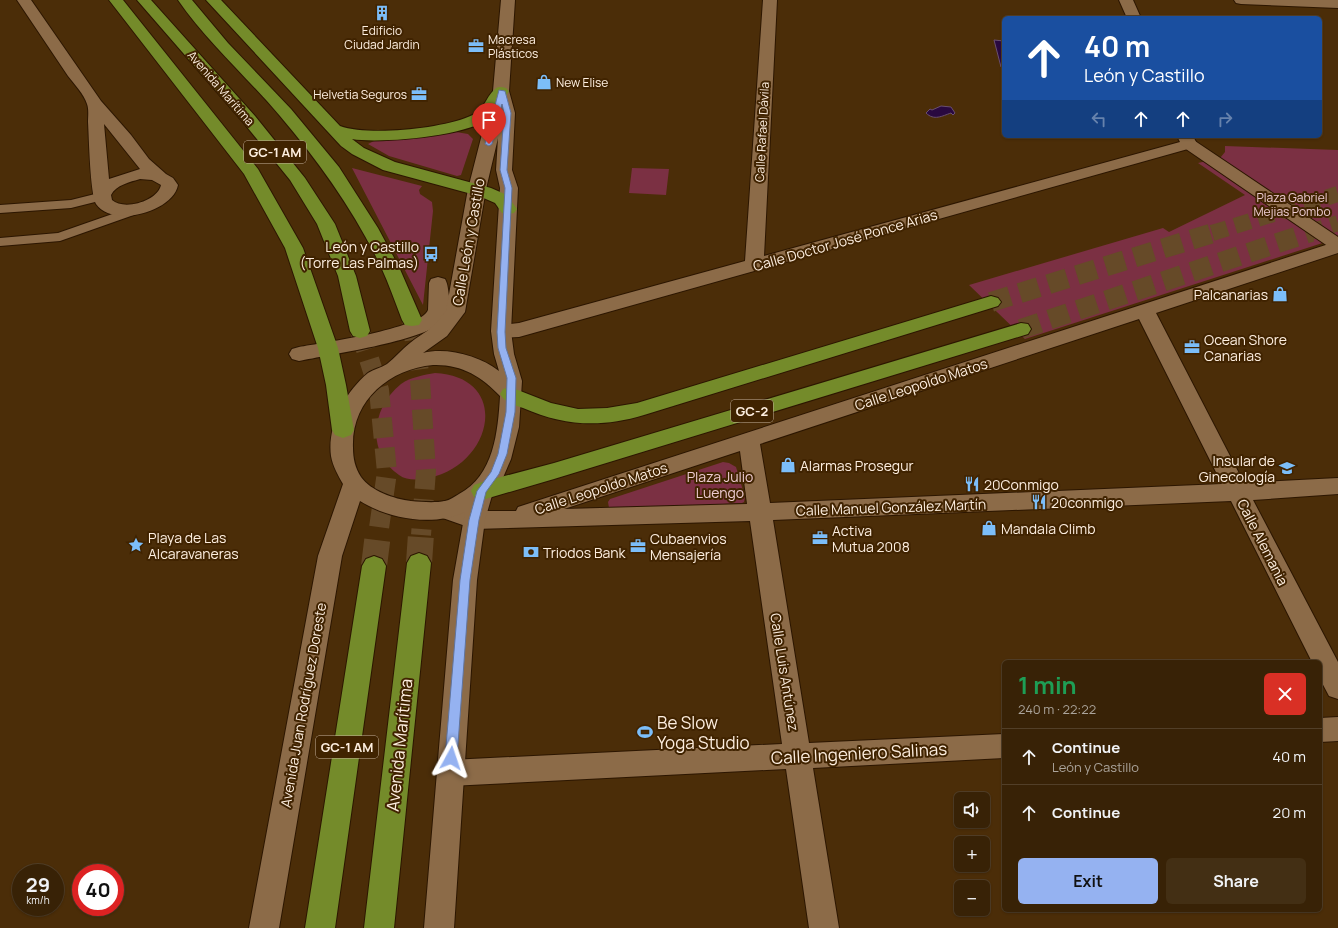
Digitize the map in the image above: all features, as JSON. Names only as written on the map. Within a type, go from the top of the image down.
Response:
[{"type":"highway","points":[[116,0],[252,173],[294,248],[328,348],[336,385],[343,430]]},
{"type":"highway","name":"Avenida Marítima","points":[[144,0],[249,119],[297,178],[326,224],[347,276],[360,331]]},
{"type":"highway","name":"GC-1 AM","points":[[185,0],[223,46],[285,112],[333,172],[369,228],[390,267],[412,320]]},
{"type":"highway","points":[[213,0],[347,143],[358,151],[388,166],[477,190],[501,199],[508,209]]},
{"type":"highway","points":[[333,128],[358,135],[419,132],[444,128],[471,121],[483,116],[501,91]]},
{"type":"highway","name":"GC-2","points":[[510,394],[540,408],[574,416],[603,416],[630,411],[991,302]]},
{"type":"highway","name":"GC-2","points":[[482,491],[554,471],[1021,329]]},
{"type":"highway","name":"Avenida Marítima","points":[[379,928],[419,563]]},
{"type":"highway","name":"GC-1 AM","points":[[320,928],[374,566]]},
{"type":"street","points":[[24,0],[94,104],[125,138],[143,163],[165,179],[168,183],[169,188],[166,194],[153,204],[143,208],[128,210],[114,209],[104,202],[100,178],[94,104]]},
{"type":"street","name":"Calle León y Castillo","points":[[394,368],[422,343],[440,331],[456,312],[477,190],[501,91],[508,0]]},
{"type":"street","name":"Calle Rafael Dávila","points":[[754,265],[770,0]]},
{"type":"street","points":[[1126,0],[1133,16]]},
{"type":"street","points":[[1241,0],[1338,4]]},
{"type":"street","name":"Calle León y Castillo","points":[[482,491],[495,474],[502,454],[511,412],[511,378],[501,340],[509,188],[504,170],[507,113],[501,91]]},
{"type":"street","points":[[1187,140],[1338,246]]},
{"type":"street","name":"Calle Doctor José Ponce Arias","points":[[501,340],[519,330],[754,265],[1187,140]]},
{"type":"street","points":[[103,196],[105,190],[111,184],[130,176],[150,174],[159,176]]},
{"type":"street","name":"Calle Leopoldo Matos","points":[[504,520],[1145,311],[1338,246]]},
{"type":"street","points":[[299,354],[407,332],[428,324],[435,318],[438,310],[438,283]]},
{"type":"street","name":"Calle Alemania","points":[[1145,311],[1338,688]]},
{"type":"street","points":[[482,491],[467,502],[445,510],[410,509],[390,506],[370,496],[354,484],[345,468],[342,449],[343,430],[360,394],[377,378],[394,368],[433,358],[463,361],[484,370],[510,394]]},
{"type":"street","name":"Calle Luis Antúnez","points":[[749,440],[824,928]]},
{"type":"street","name":"Avenida Juan Rodríguez Doreste","points":[[264,928],[330,556],[354,484]]},
{"type":"street","name":"Calle Manuel González Martín","points":[[445,510],[474,520],[504,520],[760,512],[1179,495],[1338,486]]},
{"type":"street","points":[[439,928],[465,580],[474,520],[482,491]]},
{"type":"street","points":[[1322,730],[1338,729]]},
{"type":"street","name":"Calle Ingeniero Salinas","points":[[450,773],[1002,746]]},
{"type":"lane","points":[[0,209],[71,204],[103,196]]},
{"type":"lane","points":[[0,253],[60,237],[143,208]]},
{"type":"lane","points":[[0,242],[60,237]]},
{"type":"green space","points":[[456,132],[468,134],[473,139],[461,175],[457,176],[389,156],[368,144],[376,140]]},
{"type":"green space","name":"Plaza Gabriel Mejias Pombo","points":[[1225,146],[1338,150],[1338,238],[1025,339],[969,285],[1163,228],[1169,232],[1245,195],[1198,163],[1220,158],[1225,152]]},
{"type":"green space","points":[[352,168],[422,186],[419,190],[420,194],[432,202],[433,211],[423,305]]},
{"type":"green space","points":[[632,168],[669,169],[666,195],[629,193]]},
{"type":"green space","points":[[435,373],[459,378],[476,389],[484,405],[485,422],[479,440],[468,457],[451,470],[429,478],[417,480],[409,479],[402,477],[388,466],[381,455],[377,443],[376,430],[378,418],[383,405],[401,384],[413,378]]},
{"type":"green space","name":"Plaza Julio Luengo","points":[[723,462],[729,463],[736,467],[745,497],[744,502],[742,503],[612,510],[609,508],[608,502],[610,499]]},
{"type":"shaded area","points":[[994,40],[1002,41],[1001,67]]},
{"type":"shaded area","points":[[941,106],[951,107],[955,113],[953,115],[951,113],[932,117],[926,113],[930,109],[932,110]]},
{"type":"tunnel","points":[[1212,233],[1338,194]]},
{"type":"tunnel","points":[[1311,232],[1338,223]]},
{"type":"tunnel","points":[[991,302],[1216,232]]},
{"type":"tunnel","points":[[1021,329],[1311,232]]},
{"type":"tunnel","points":[[412,320],[420,380],[426,471],[421,535]]},
{"type":"tunnel","points":[[360,331],[379,390],[387,472],[378,535]]},
{"type":"tunnel","points":[[374,566],[378,534]]},
{"type":"tunnel","points":[[419,563],[421,534]]},
{"type":"place","name":"Edificio Ciudad Jardin","points":[[382,13]]},
{"type":"place","name":"Macresa Plásticos","points":[[476,46]]},
{"type":"place","name":"New Elise","points":[[544,82]]},
{"type":"place","name":"Helvetia Seguros","points":[[419,94]]},
{"type":"place","name":"León y Castillo (Torre Las Palmas)","points":[[431,254]]},
{"type":"place","name":"Palcanarias","points":[[1280,294]]},
{"type":"place","name":"Ocean Shore Canarias","points":[[1192,347]]},
{"type":"place","name":"Alarmas Prosegur","points":[[788,465]]},
{"type":"place","name":"Insular de Ginecología","points":[[1287,468]]},
{"type":"place","name":"20Conmigo","points":[[972,484]]},
{"type":"place","name":"20conmigo","points":[[1039,502]]},
{"type":"place","name":"Mandala Climb","points":[[989,528]]},
{"type":"place","name":"Activa Mutua 2008","points":[[820,538]]},
{"type":"place","name":"Playa de Las Alcaravaneras","points":[[136,545]]},
{"type":"place","name":"Cubaenvios Mensajería","points":[[638,546]]},
{"type":"place","name":"Triodos Bank","points":[[531,552]]},
{"type":"place","name":"Be Slow Yoga Studio","points":[[645,732]]},
{"type":"route","points":[[451,758],[465,580],[474,520],[482,491],[495,474],[502,454],[508,432],[511,412],[511,378],[502,348],[501,332],[509,188],[504,170],[507,113],[501,91],[489,144]]}]
